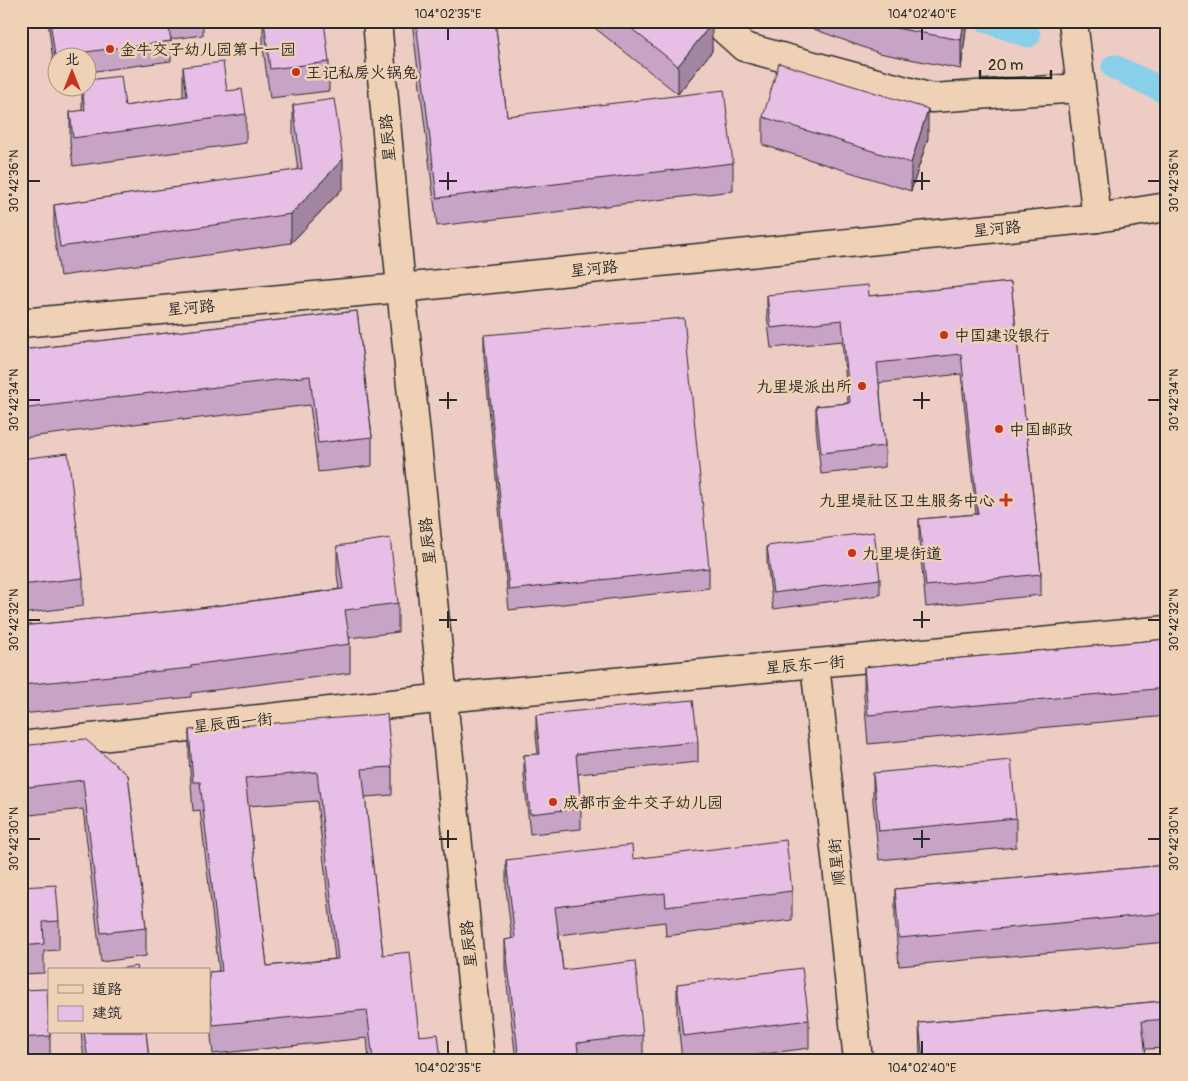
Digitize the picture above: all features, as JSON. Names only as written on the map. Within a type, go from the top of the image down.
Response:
[{"type":"street","name":"星辰路","points":[[377,21],[401,288],[480,1060]]},
{"type":"street","points":[[715,21],[744,47],[932,98],[1080,88]]},
{"type":"street","points":[[1072,21],[1096,218]]},
{"type":"street","name":"星河路","points":[[21,322],[401,288],[1096,218],[1167,208]]},
{"type":"street","name":"星辰东一街","points":[[444,698],[1167,630]]},
{"type":"street","name":"顺星街","points":[[815,664],[858,1060]]},
{"type":"street","name":"星辰西一街","points":[[21,746],[444,698]]},
{"type":"building","points":[[50,21],[168,21],[171,41],[98,50],[98,48],[54,48]]},
{"type":"building","points":[[264,21],[324,21],[329,62],[270,69]]},
{"type":"building","points":[[416,21],[495,21],[507,116],[724,90],[733,163],[437,198]]},
{"type":"building","points":[[622,21],[710,21],[712,23],[678,66]]},
{"type":"building","points":[[870,21],[964,21],[961,40],[879,25]]},
{"type":"building","points":[[223,62],[227,91],[242,89],[246,114],[73,138],[70,112],[85,110],[83,98],[98,98],[98,79],[121,76],[125,106],[187,96],[183,67]]},
{"type":"building","points":[[779,63],[928,109],[911,163],[763,117]]},
{"type":"building","points":[[334,99],[343,159],[291,214],[60,247],[54,205],[302,169],[293,105]]},
{"type":"building","points":[[1011,282],[1041,574],[926,586],[919,519],[978,514],[961,354],[877,363],[885,446],[821,453],[816,406],[850,403],[842,320],[771,328],[767,295],[868,285],[869,296]]},
{"type":"building","points":[[357,311],[372,437],[318,443],[310,376],[21,409],[21,350]]},
{"type":"building","points":[[684,318],[709,568],[509,590],[484,335]]},
{"type":"building","points":[[68,453],[83,578],[21,585],[21,459]]},
{"type":"building","points":[[874,532],[880,579],[773,593],[767,546]]},
{"type":"building","points":[[390,538],[398,603],[345,610],[350,644],[191,665],[191,668],[21,685],[21,626],[185,610],[343,589],[337,546]]},
{"type":"building","points":[[1167,639],[1167,688],[868,715],[864,667]]},
{"type":"building","name":"成都市金牛交子幼儿园","points":[[693,700],[698,742],[576,754],[581,808],[530,814],[524,755],[540,754],[536,715]]},
{"type":"building","points":[[387,714],[392,767],[362,769],[383,955],[410,952],[419,1036],[438,1034],[441,1060],[373,1060],[367,1010],[213,1025],[210,972],[222,971],[200,782],[193,782],[189,730]],"holes":[[[317,772],[338,959],[267,966],[245,778]]]},
{"type":"building","points":[[85,739],[128,775],[146,928],[101,933],[83,780],[21,788],[21,746]]},
{"type":"building","points":[[1011,760],[1016,818],[879,831],[873,773]]},
{"type":"building","points":[[786,840],[792,891],[666,907],[665,893],[555,907],[563,970],[635,961],[643,1035],[577,1043],[579,1060],[519,1060],[505,940],[515,938],[506,860],[632,845],[633,859]]},
{"type":"building","points":[[1167,865],[1167,913],[899,938],[895,889]]},
{"type":"building","points":[[56,885],[59,921],[43,922],[44,944],[21,946],[21,887]]},
{"type":"building","points":[[802,968],[809,1020],[683,1036],[677,984]]},
{"type":"building","points":[[1162,977],[1167,977],[1167,1019],[1142,1021],[1146,1057],[1118,1060],[923,1060],[919,1023],[1163,1001]]},
{"type":"building","points":[[47,989],[48,1034],[50,1036],[21,1038],[21,990]]},
{"type":"building","points":[[84,1034],[146,1034],[149,1060],[88,1060]]},
{"type":"building","points":[[274,1056],[274,1060],[243,1060]]},
{"type":"waterway","points":[[988,21],[1028,35]]},
{"type":"waterway","points":[[1114,67],[1167,92]]},
{"type":"place","name":"金牛交子幼儿园第十一园","points":[[110,49]]},
{"type":"place","name":"王记私房火锅兔","points":[[296,72]]},
{"type":"place","name":"中国建设银行","points":[[944,335]]},
{"type":"place","name":"九里堤派出所","points":[[862,386]]},
{"type":"place","name":"中国邮政","points":[[999,429]]},
{"type":"place","name":"九里堤社区卫生服务中心","points":[[1006,500]]},
{"type":"place","name":"九里堤街道","points":[[852,553]]},
{"type":"place","name":"成都市金牛交子幼儿园","points":[[553,802]]}]
